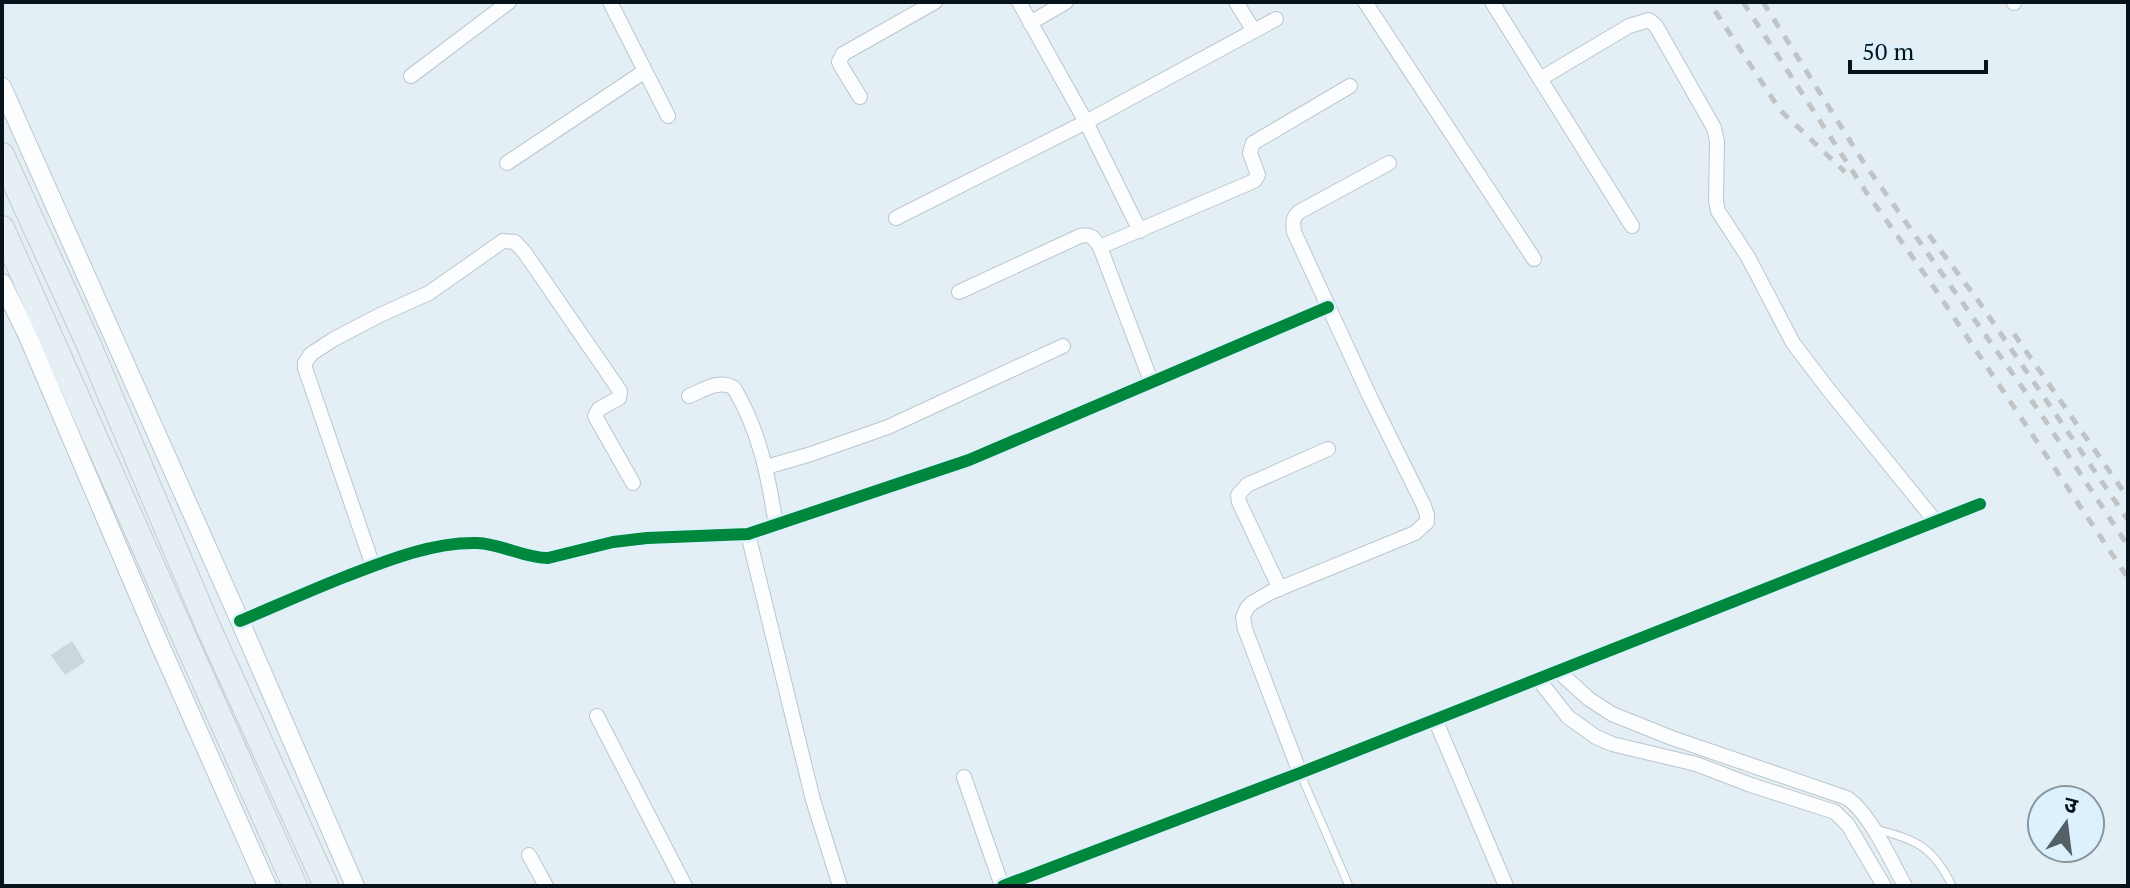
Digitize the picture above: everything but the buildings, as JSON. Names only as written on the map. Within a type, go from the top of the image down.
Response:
[{"type":"highway","points":[[2,155],[88,343],[210,631],[326,886]]},
{"type":"highway","points":[[2,228],[295,886]]},
{"type":"street","points":[[411,76],[509,2]]},
{"type":"street","points":[[610,2],[668,116]]},
{"type":"street","points":[[860,97],[839,62],[843,54],[935,2]]},
{"type":"street","points":[[1019,2],[1086,122],[1140,231]]},
{"type":"street","points":[[1030,23],[1066,2]]},
{"type":"street","points":[[1236,2],[1254,31]]},
{"type":"street","points":[[1365,2],[1534,259]]},
{"type":"street","points":[[1492,2],[1632,226]]},
{"type":"street","points":[[896,218],[1086,122],[1276,19]]},
{"type":"street","points":[[1540,79],[1629,26],[1649,20],[1656,26],[1714,128],[1718,211],[1748,257],[1793,343],[1936,522]]},
{"type":"street","points":[[507,163],[645,71]]},
{"type":"street","points":[[1100,247],[1254,181],[1258,175],[1250,153],[1253,143],[1350,86]]},
{"type":"street","points":[[2,87],[355,886]]},
{"type":"street","points":[[1300,773],[1243,617],[1247,608],[1280,589],[1415,533],[1427,522],[1424,506],[1294,232],[1294,217],[1299,212],[1389,163]]},
{"type":"street","points":[[959,292],[1087,234],[1092,236],[1100,247],[1151,381]]},
{"type":"street","points":[[373,566],[305,363],[311,354],[334,339],[429,293],[503,241],[515,242],[525,253],[620,391],[619,398],[599,409],[595,416],[633,483]]},
{"type":"street","points":[[2,283],[267,886]]},
{"type":"street","points":[[240,621],[373,566],[402,556],[460,544],[494,545],[548,558],[613,542],[748,534],[969,460],[1328,307]]},
{"type":"street","points":[[766,467],[888,427],[1063,346]]},
{"type":"street","points":[[689,396],[718,384],[734,388],[756,433],[766,467],[776,525]]},
{"type":"street","points":[[1280,589],[1238,495],[1247,485],[1328,449]]},
{"type":"street","points":[[964,777],[1009,885],[1980,504]]},
{"type":"street","points":[[748,534],[813,800],[840,886]]},
{"type":"street","points":[[1558,671],[1589,699],[1612,714],[1853,802],[1872,828],[1905,886]]},
{"type":"street","points":[[1538,679],[1568,717],[1596,737],[1612,744],[1696,764],[1835,812],[1848,825],[1884,886]]},
{"type":"street","points":[[597,716],[685,886]]},
{"type":"street","points":[[1435,719],[1506,886]]},
{"type":"street","points":[[1841,816],[1853,802]]},
{"type":"street","points":[[529,855],[546,886]]},
{"type":"lane","points":[[1300,773],[1349,886]]},
{"type":"lane","points":[[1872,828],[1906,837],[1921,845],[1936,858],[1952,886]]},
{"type":"railway","points":[[1743,2],[1866,192],[1931,283],[2128,578]]},
{"type":"railway","points":[[1763,2],[1862,160],[2041,414],[2128,546]]},
{"type":"railway","points":[[1715,11],[1780,110],[1845,172]]},
{"type":"railway","points":[[1929,235],[1977,299],[2128,520]]},
{"type":"railway","points":[[2014,334],[2128,498]]},
{"type":"cycle path","points":[[240,621],[378,564],[444,545],[486,544],[548,558],[613,542],[748,534],[969,460],[1328,307]]},
{"type":"cycle path","points":[[1003,886],[1300,773],[1980,504]]}]
